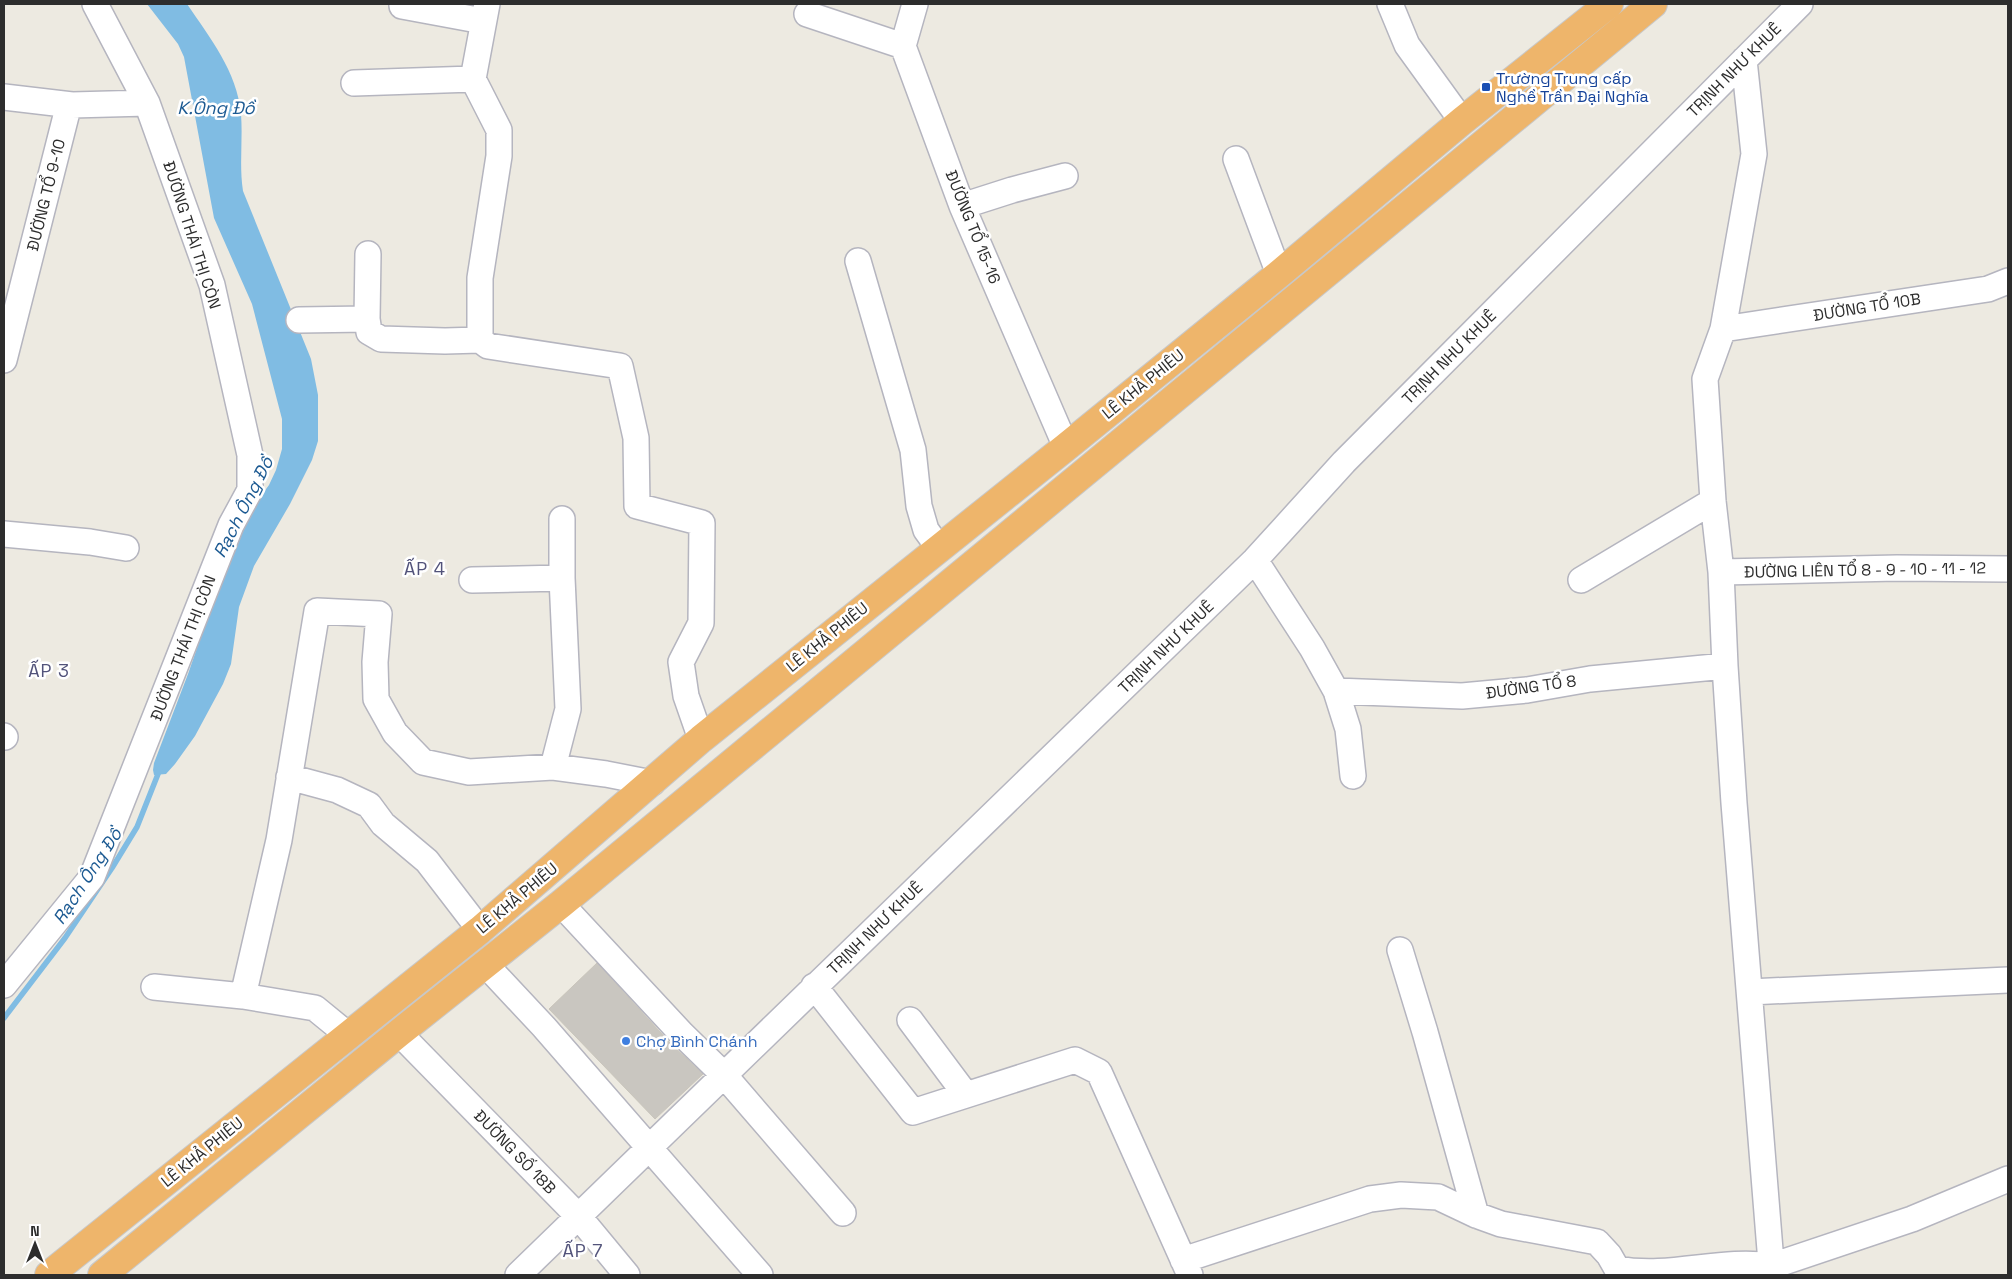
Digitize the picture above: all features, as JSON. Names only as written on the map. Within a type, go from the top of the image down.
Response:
[{"type":"highway","name":"LÊ KHẢ PHIÊU","points":[[102,1275],[399,1033],[561,904],[1653,4]]},
{"type":"highway","name":"LÊ KHẢ PHIÊU","points":[[49,1275],[480,930],[701,740],[1280,274],[1599,7]]},
{"type":"street","name":"ĐƯỜNG THÁI THỊ CÒN","points":[[4,985],[92,877],[231,525],[250,490],[250,455],[212,285],[147,103],[95,4]]},
{"type":"street","points":[[402,4],[402,6],[485,12],[473,79],[499,130],[499,156],[480,278],[480,340]]},
{"type":"street","points":[[807,14],[903,46],[915,4]]},
{"type":"street","points":[[1390,4],[1408,45],[1462,120]]},
{"type":"street","name":"TRỊNH NHƯ KHUÊ","points":[[518,1275],[1255,560],[1344,462],[1744,60],[1792,7]]},
{"type":"street","name":"ĐƯỜNG TỔ 15-16","points":[[903,46],[962,206],[1066,447]]},
{"type":"street","points":[[1744,60],[1754,154],[1724,330],[1705,379],[1713,501],[1721,572],[1725,666],[1772,1270]]},
{"type":"street","points":[[354,84],[473,79]]},
{"type":"street","points":[[4,97],[72,105],[147,103]]},
{"type":"street","name":"ĐƯỜNG TỔ 9-10","points":[[4,360],[68,108],[72,105]]},
{"type":"street","points":[[1236,159],[1280,274]]},
{"type":"street","points":[[962,206],[1065,176]]},
{"type":"street","points":[[368,254],[367,318],[369,332],[381,339],[480,340],[488,346],[620,366],[636,438],[637,506],[702,523],[701,623],[681,662],[686,696],[701,740]]},
{"type":"street","points":[[858,261],[913,450],[919,506],[926,530],[938,548]]},
{"type":"street","name":"ĐƯỜNG TỔ 10B","points":[[1724,330],[1988,289],[2008,280]]},
{"type":"street","points":[[299,320],[367,318]]},
{"type":"street","points":[[1581,580],[1713,501]]},
{"type":"street","points":[[553,767],[568,709],[562,578],[562,519]]},
{"type":"street","points":[[4,534],[90,542],[126,548]]},
{"type":"street","points":[[1255,560],[1312,648],[1336,692],[1348,730],[1353,776]]},
{"type":"street","name":"ĐƯỜNG LIÊN TỔ 8 - 9 - 10 - 11 - 12","points":[[1721,572],[1897,568],[2008,569]]},
{"type":"street","points":[[472,580],[562,578]]},
{"type":"street","points":[[243,996],[279,840],[317,611],[379,614],[375,662],[376,699],[395,733],[423,762],[469,772],[553,767],[606,774],[652,783]]},
{"type":"street","name":"ĐƯỜNG TỔ 8","points":[[1336,692],[1462,696],[1527,690],[1590,679],[1725,666]]},
{"type":"street","points":[[289,777],[337,790],[369,805],[383,824],[427,861],[480,930]]},
{"type":"street","points":[[561,904],[682,1034],[724,1075],[843,1213]]},
{"type":"street","points":[[1400,950],[1476,1215]]},
{"type":"street","points":[[485,964],[544,1027],[651,1148],[760,1275]]},
{"type":"street","points":[[1750,992],[2008,980]]},
{"type":"street","points":[[814,986],[913,1112],[1076,1060],[1099,1072],[1187,1268],[1370,1199],[1401,1195],[1438,1196],[1476,1215],[1501,1224],[1597,1242],[1609,1255],[1617,1270],[1638,1273],[1680,1271],[1752,1263],[1772,1270],[1912,1219],[2008,1179]]},
{"type":"street","points":[[154,987],[243,996],[316,1008],[348,1035]]},
{"type":"street","points":[[910,1020],[966,1095]]},
{"type":"street","name":"ĐƯỜNG SỐ 18B","points":[[399,1033],[579,1217],[627,1275]]},
{"type":"water","name":"K.Ông Đồ","points":[[147,4],[187,4],[213,42],[228,69],[234,83],[241,114],[241,172],[243,191],[311,359],[318,395],[318,441],[312,460],[290,504],[254,566],[239,607],[231,664],[223,684],[195,736],[175,764],[166,774],[154,775],[154,763],[188,674],[240,524],[269,485],[276,470],[282,449],[282,419],[252,304],[214,218],[184,57],[178,44]]},
{"type":"building","name":"Chợ Bình Chánh","points":[[597,963],[671,1044],[703,1074],[655,1119],[549,1009]]},
{"type":"waterway","name":"Rạch Ông Đồ","points":[[4,1018],[65,938],[112,868],[137,827],[160,769]]},
{"type":"place","name":"Trường Trung cấp Nghề Trần Đại Nghĩa","points":[[1486,87]]},
{"type":"place","name":"Chợ Bình Chánh","points":[[626,1041]]},
{"type":"district","name":"ẤP 4","points":[[425,568]]},
{"type":"district","name":"ẤP 3","points":[[49,670]]},
{"type":"district","name":"ẤP 7","points":[[583,1250]]}]
